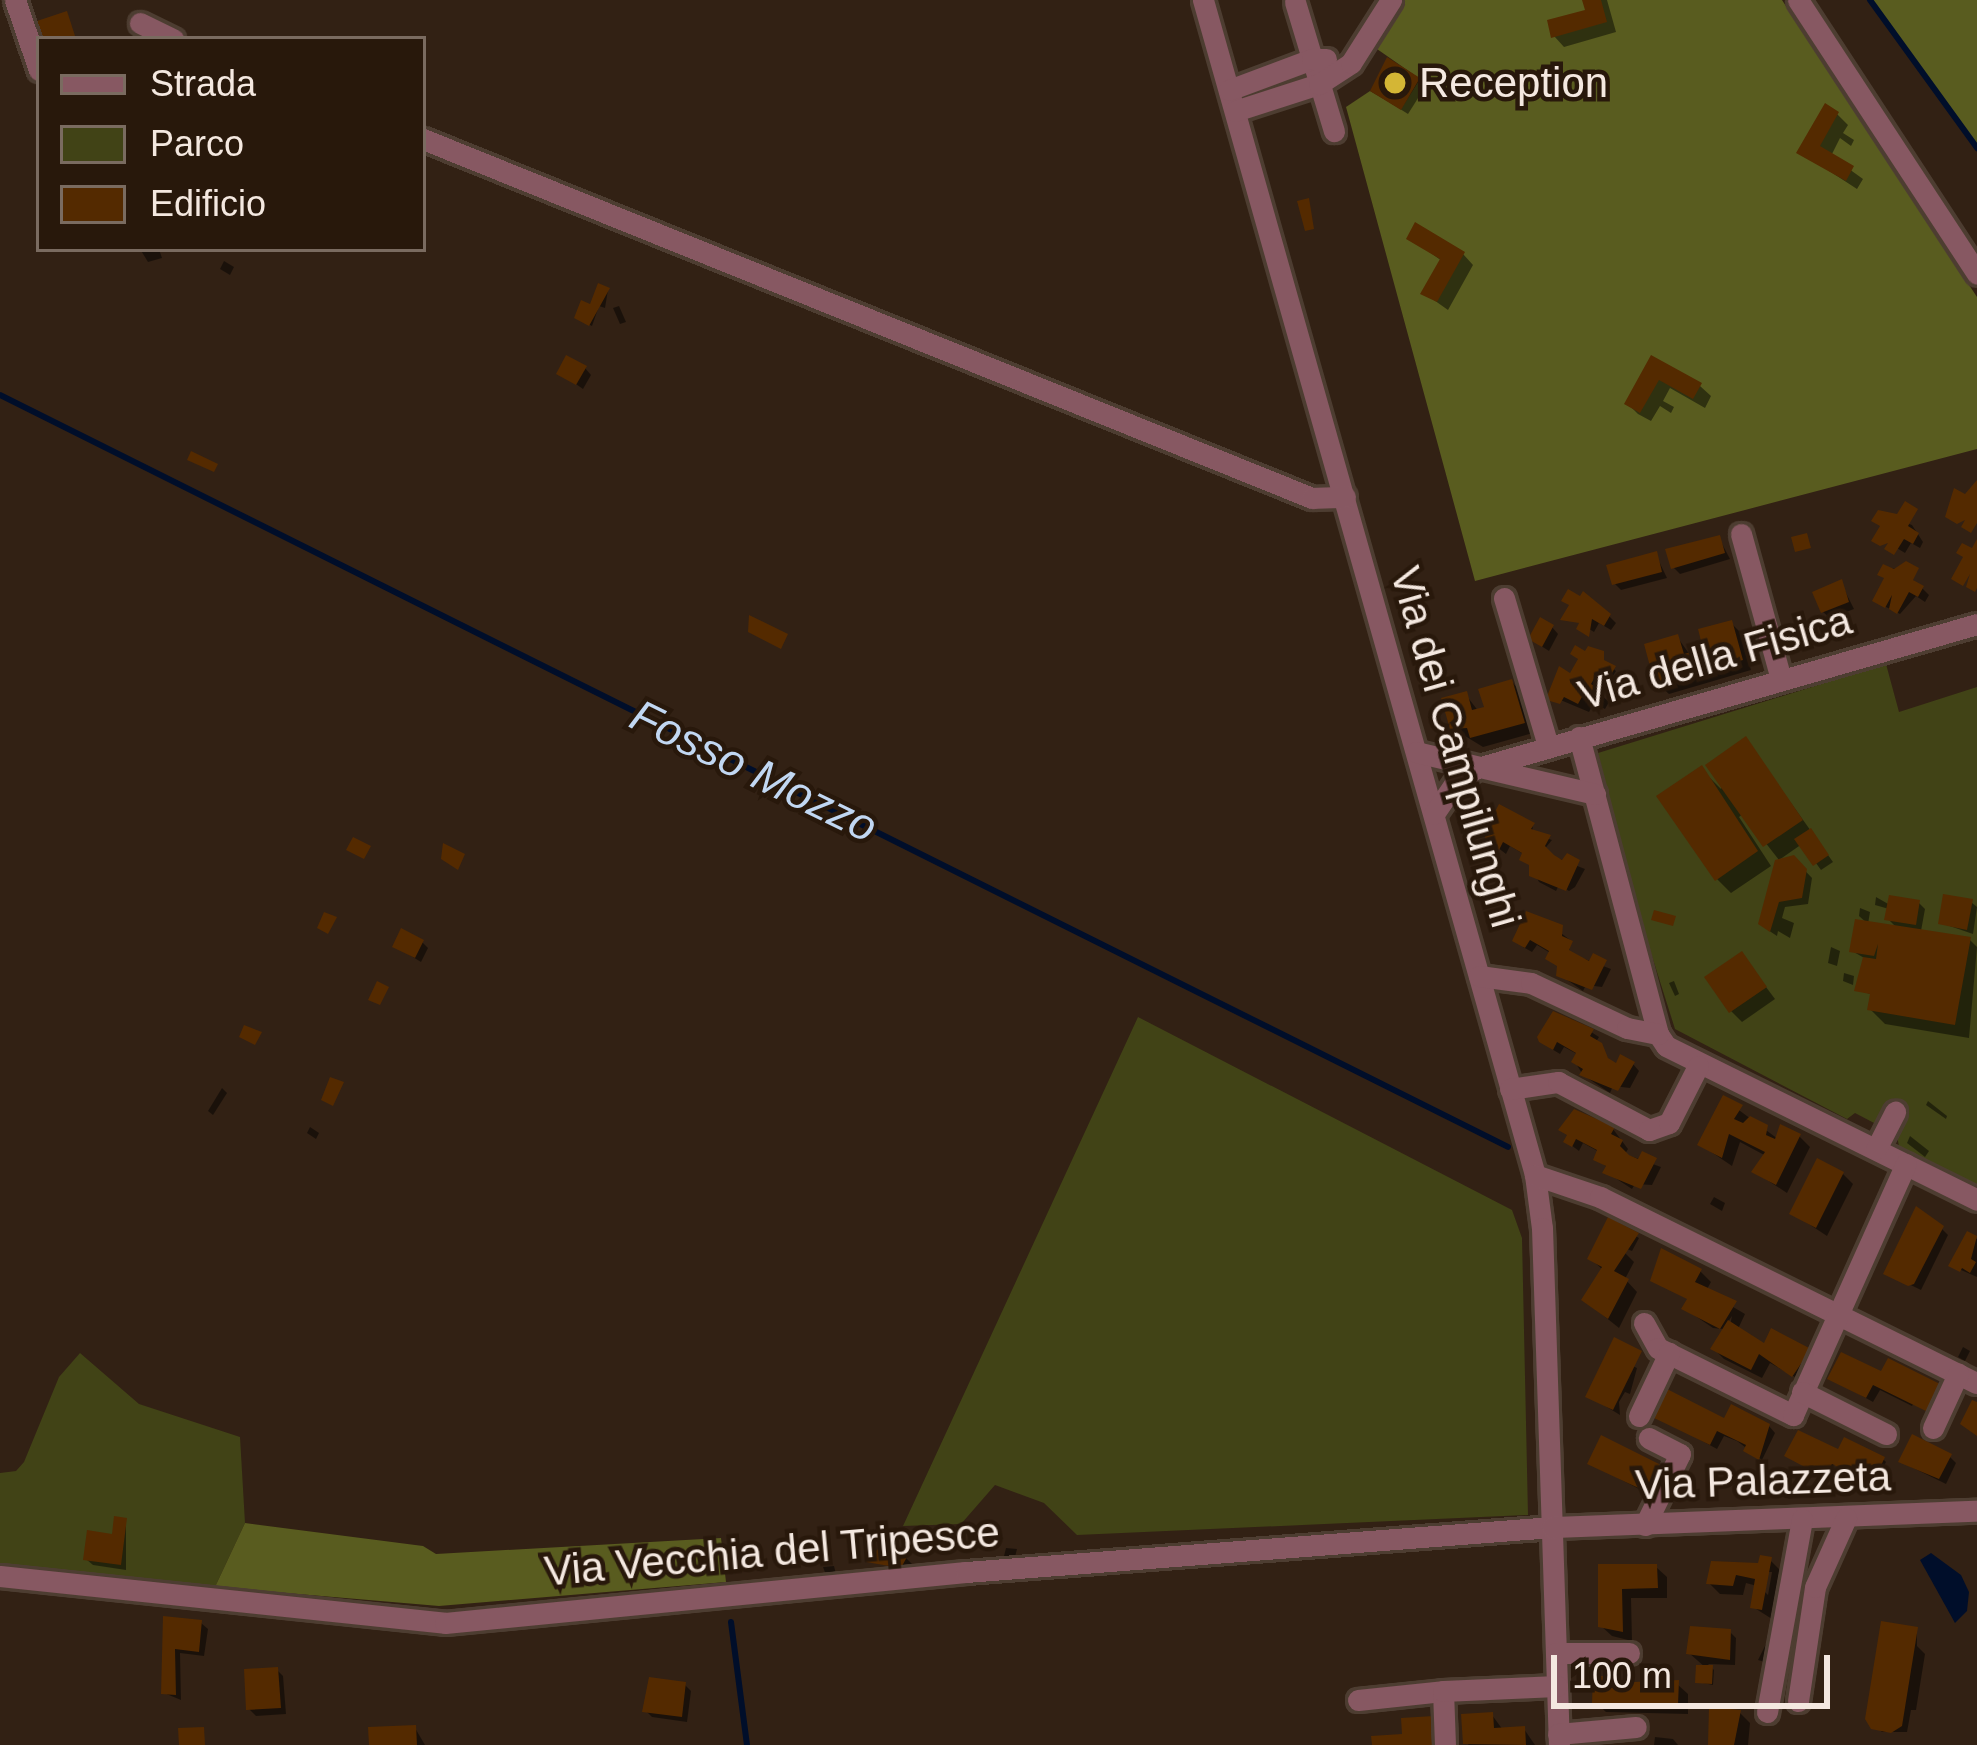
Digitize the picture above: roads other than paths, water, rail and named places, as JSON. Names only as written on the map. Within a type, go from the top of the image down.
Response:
[{"type":"street","points":[[15,0],[36,61]]},
{"type":"street","name":"Via dei Campilunghi","points":[[1203,0],[1535,1175],[1542,1228],[1558,1740]]},
{"type":"street","points":[[1232,100],[1313,86],[1351,63],[1390,0]]},
{"type":"street","points":[[1798,0],[1977,274]]},
{"type":"street","points":[[1290,9],[1326,128]]},
{"type":"street","points":[[140,23],[167,36]]},
{"type":"street","points":[[1232,100],[1305,61],[1351,63]]},
{"type":"street","points":[[426,141],[1312,498],[1345,497]]},
{"type":"street","points":[[1742,534],[1781,679]]},
{"type":"street","points":[[1504,598],[1548,746]]},
{"type":"street","name":"Via della Fisica","points":[[1474,769],[1977,624]]},
{"type":"street","points":[[1579,737],[1658,1034],[1680,1057],[1977,1200]]},
{"type":"street","points":[[1416,752],[1595,794]]},
{"type":"street","points":[[1434,814],[1455,783],[1474,769]]},
{"type":"street","points":[[1479,976],[1531,983],[1627,1028],[1658,1034]]},
{"type":"street","points":[[1510,1089],[1558,1082],[1649,1130],[1669,1123],[1698,1066]]},
{"type":"street","points":[[1876,1149],[1895,1112]]},
{"type":"street","points":[[1644,1323],[1658,1348],[1793,1415],[1906,1164]]},
{"type":"street","points":[[1535,1175],[1572,1184],[1968,1378],[1933,1428]]},
{"type":"street","points":[[1639,1416],[1669,1353]]},
{"type":"street","points":[[1802,1392],[1886,1434]]},
{"type":"street","points":[[1645,1525],[1680,1454],[1649,1438]]},
{"type":"street","name":"Via Palazzeta","points":[[1552,1527],[1977,1511]]},
{"type":"street","points":[[1798,1701],[1815,1587],[1846,1518]]},
{"type":"street","points":[[1767,1712],[1802,1519]]},
{"type":"street","name":"Via Vecchia del Tripesce","points":[[0,1576],[445,1623],[966,1572],[1552,1527]]},
{"type":"street","points":[[1556,1653],[1629,1652]]},
{"type":"street","points":[[1358,1700],[1557,1686]]},
{"type":"street","points":[[1443,1691],[1445,1745]]},
{"type":"street","points":[[1558,1740],[1636,1727]]},
{"type":"water","points":[[1931,1553],[1961,1575],[1969,1592],[1967,1611],[1955,1623],[1920,1560]]},
{"type":"waterway","points":[[1870,0],[1977,148]]},
{"type":"waterway","name":"Fosso Mozzo","points":[[0,395],[1508,1147]]},
{"type":"waterway","points":[[731,1622],[747,1745]]},
{"type":"place","name":"Reception","points":[[1395,83]]}]
